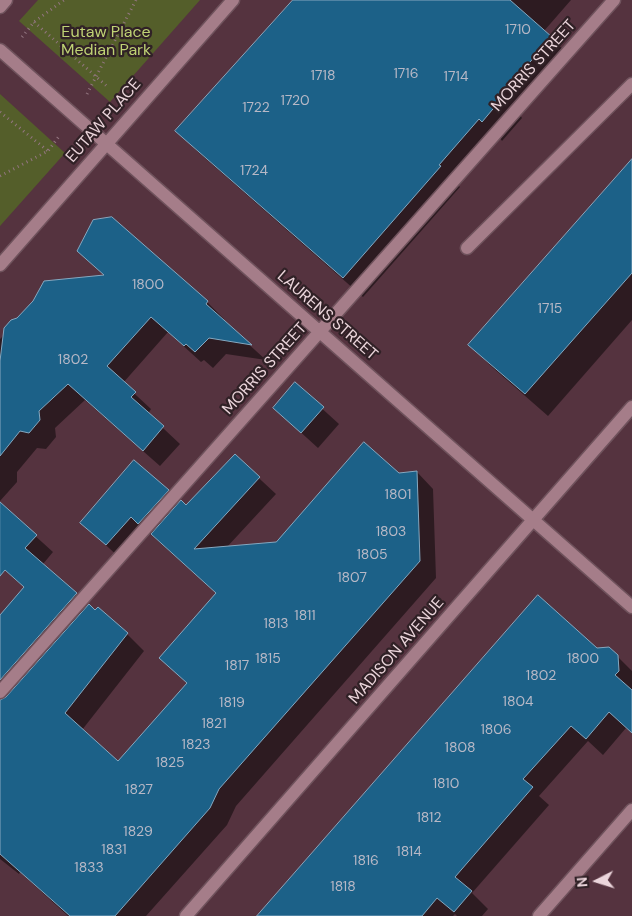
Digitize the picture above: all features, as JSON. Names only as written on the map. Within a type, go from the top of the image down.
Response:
[{"type":"street","points":[[0,7],[6,0]]},
{"type":"street","name":"EUTAW PLACE","points":[[0,264],[233,0]]},
{"type":"street","name":"MORRIS STREET","points":[[0,692],[614,0]]},
{"type":"street","name":"LAURENS STREET","points":[[4,53],[632,607]]},
{"type":"street","points":[[467,248],[632,84]]},
{"type":"street","name":"MADISON AVENUE","points":[[186,916],[632,407]]},
{"type":"street","points":[[539,916],[632,810]]},
{"type":"path","points":[[4,53],[34,22],[64,0]]},
{"type":"path","points":[[34,22],[109,88]]},
{"type":"path","points":[[0,112],[48,151]]},
{"type":"green space","name":"Eutaw Place Median Park","points":[[38,0],[200,0],[110,102],[19,21]]},
{"type":"green space","points":[[0,94],[65,153],[0,226]]},
{"type":"building","points":[[293,0],[510,0],[552,37],[501,95],[503,97],[482,122],[479,119],[439,165],[441,166],[343,278],[175,131]]},
{"type":"building","points":[[632,159],[632,273],[525,394],[468,345]]},
{"type":"building","points":[[112,217],[208,301],[206,304],[252,345],[209,338],[195,352],[186,344],[184,346],[151,317],[107,366],[136,392],[131,397],[164,426],[143,451],[68,384],[39,411],[40,420],[29,433],[20,431],[0,456],[0,361],[4,328],[11,320],[17,318],[33,301],[44,281],[104,275],[77,251],[93,220]]},
{"type":"building","points":[[295,382],[324,407],[301,433],[273,408]]},
{"type":"building","points":[[364,442],[399,473],[417,471],[420,561],[219,789],[210,808],[115,916],[70,916],[0,854],[0,700],[6,697],[89,604],[95,610],[98,607],[128,633],[65,713],[118,761],[187,683],[159,658],[216,593],[151,534],[181,500],[186,505],[235,454],[260,477],[194,549],[276,542]]},
{"type":"building","points":[[134,460],[169,490],[138,524],[131,517],[106,545],[80,523]]},
{"type":"building","points":[[0,502],[37,535],[25,548],[77,593],[0,680],[0,615],[24,587],[5,570],[0,576]]},
{"type":"building","points":[[538,595],[597,648],[609,647],[618,655],[619,671],[615,675],[632,690],[632,733],[609,712],[586,739],[571,726],[523,779],[533,787],[455,877],[472,891],[454,912],[437,898],[422,916],[257,916]]}]
